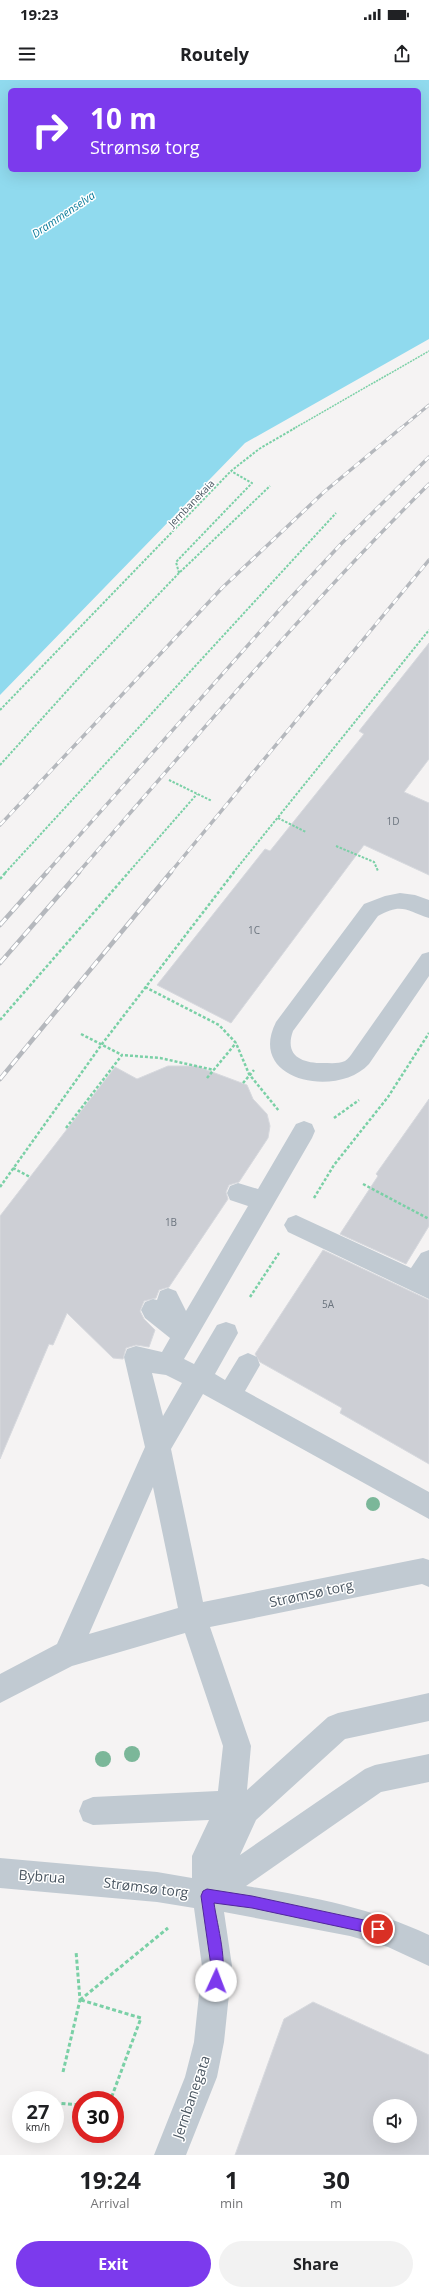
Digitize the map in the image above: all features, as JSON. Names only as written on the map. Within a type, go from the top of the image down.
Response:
[{"type":"street","points":[[429,910],[405,900],[384,902],[371,910],[283,1028],[278,1042],[281,1053],[290,1065],[308,1073],[351,1068],[361,1058],[429,960]]},
{"type":"street","points":[[168,1364],[304,1130]]},
{"type":"street","points":[[238,1193],[264,1201]]},
{"type":"street","points":[[296,1226],[422,1285],[429,1261]]},
{"type":"street","points":[[161,1304],[185,1335]]},
{"type":"street","points":[[67,1654],[158,1447],[226,1333]]},
{"type":"street","name":"Strømsø torg","points":[[207,1896],[207,1856],[230,1805],[237,1746],[193,1617],[158,1447],[136,1358],[168,1364],[198,1378],[429,1506]]},
{"type":"street","points":[[229,1395],[248,1365]]},
{"type":"street","name":"Strømsø torg","points":[[0,1689],[67,1654],[193,1617],[424,1570],[429,1574]]},
{"type":"street","points":[[207,1896],[246,1810],[338,1727],[429,1707]]},
{"type":"street","points":[[207,1896],[375,1779],[429,1768]]},
{"type":"street","points":[[93,1811],[230,1805]]},
{"type":"street","name":"Bybrua","points":[[0,1873],[85,1879]]},
{"type":"street","name":"Strømsø torg","points":[[85,1879],[157,1887],[252,1902],[350,1922],[392,1933],[429,1951]]},
{"type":"street","name":"Jernbanegata","points":[[170,2155],[201,2076],[209,2042],[217,1966],[207,1896]]},
{"type":"path","name":"Jernbanekaia","points":[[0,710],[231,471],[259,449],[429,351]]},
{"type":"path","points":[[179,573],[176,562],[252,483],[231,471]]},
{"type":"path","points":[[0,765],[85,671],[179,573],[270,486]]},
{"type":"path","points":[[0,879],[336,513]]},
{"type":"path","points":[[0,1187],[145,987],[429,630]]},
{"type":"path","points":[[169,780],[212,801]]},
{"type":"path","points":[[0,1020],[197,794]]},
{"type":"path","points":[[278,818],[306,832]]},
{"type":"path","points":[[336,846],[374,862],[378,871]]},
{"type":"path","points":[[145,987],[219,1025],[236,1043],[207,1078]]},
{"type":"path","points":[[226,1333],[334,1165],[388,1097],[429,1033]]},
{"type":"path","points":[[81,1034],[122,1054],[160,1058],[214,1070]]},
{"type":"path","points":[[66,1128],[122,1054]]},
{"type":"path","points":[[243,1083],[249,1074]]},
{"type":"path","points":[[13,1168],[30,1177]]},
{"type":"path","points":[[363,1184],[429,1219]]},
{"type":"path","points":[[80,2000],[207,1896]]},
{"type":"path","points":[[63,2072],[80,2000],[76,1951]]},
{"type":"path","points":[[80,2000],[141,2018],[114,2091]]},
{"type":"water","name":"Drammenselva","points":[[0,80],[429,80],[429,339],[245,443],[0,695]]},
{"type":"building","points":[[429,643],[429,759],[404,792],[429,803],[429,875],[364,845],[231,1023],[157,985],[265,849],[270,851],[364,734],[359,731]]},
{"type":"building","points":[[168,1066],[196,1066],[247,1085],[253,1099],[267,1114],[270,1126],[268,1138],[239,1182],[229,1185],[226,1192],[228,1199],[169,1287],[159,1290],[156,1298],[144,1301],[140,1311],[144,1319],[155,1330],[149,1347],[136,1345],[126,1348],[123,1359],[113,1358],[67,1313],[53,1345],[49,1344],[0,1459],[0,1216],[115,1067],[137,1079]]},
{"type":"building","points":[[429,1099],[429,1226],[406,1264],[340,1234],[378,1176],[376,1174]]},
{"type":"building","points":[[323,1250],[429,1300],[429,1464],[340,1413],[342,1408],[260,1362],[255,1354]]},
{"type":"building","points":[[313,2002],[429,2055],[429,2155],[235,2155],[284,2019]]},
{"type":"railway","points":[[400,429],[429,405]]},
{"type":"railway","points":[[0,825],[222,588],[324,492],[401,428]]},
{"type":"railway","points":[[46,873],[281,608],[341,544],[429,457]]},
{"type":"railway","points":[[78,873],[294,627],[429,484]]},
{"type":"railway","points":[[170,873],[429,560]]},
{"type":"railway","points":[[0,925],[47,872]]},
{"type":"railway","points":[[0,963],[79,872]]},
{"type":"railway","points":[[0,1079],[171,872]]},
{"type":"route","points":[[216,1981],[217,1966],[207,1896],[252,1902],[378,1929]]}]
